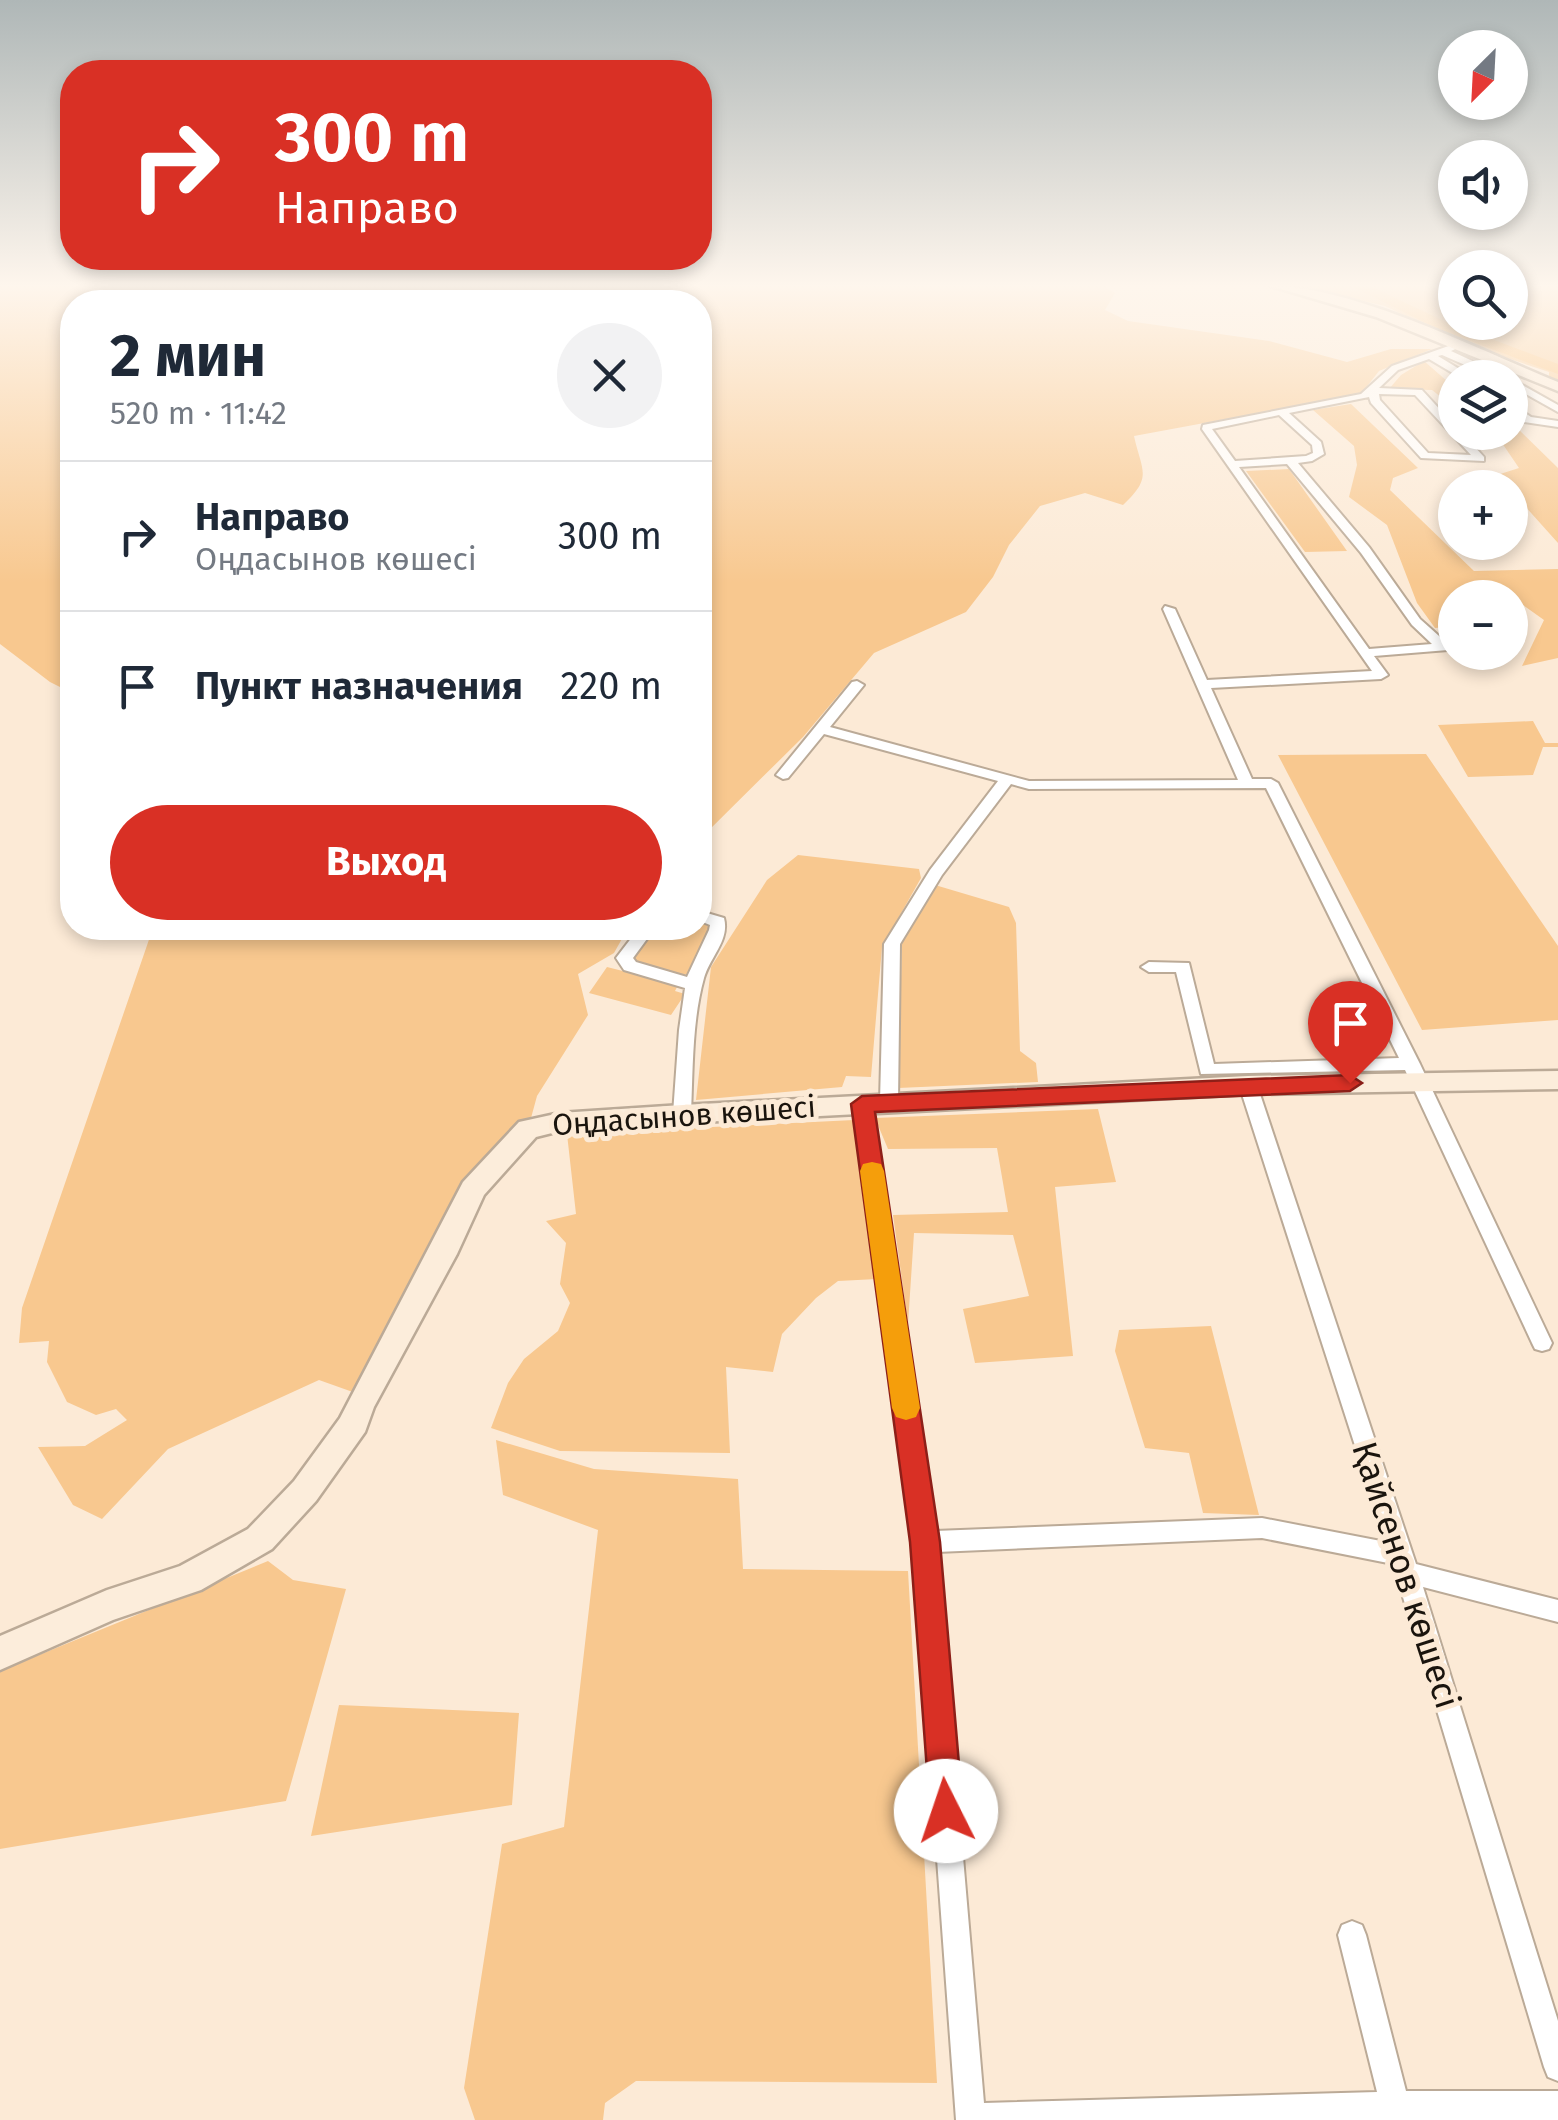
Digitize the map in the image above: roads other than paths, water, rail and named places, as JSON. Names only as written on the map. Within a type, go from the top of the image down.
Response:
[{"type":"street","points":[[1202,684],[1380,675],[1207,429],[1208,425],[1364,396],[1379,385]]},
{"type":"street","points":[[1373,391],[1418,392],[1480,459],[1425,456],[1375,401],[1373,391]]},
{"type":"street","points":[[1528,391],[1558,409]]},
{"type":"street","points":[[1232,464],[1308,459],[1320,450],[1282,412]]},
{"type":"street","points":[[1528,420],[1558,424]]},
{"type":"street","points":[[1290,460],[1365,550],[1416,622],[1442,647],[1367,654]]},
{"type":"street","points":[[1169,609],[1247,784]]},
{"type":"street","points":[[783,775],[857,685]]},
{"type":"street","points":[[823,729],[1029,785],[1271,783],[1415,1073],[1542,1343]]},
{"type":"street","points":[[1006,780],[936,873],[892,944],[876,1103],[925,1542],[971,2119],[1397,2113],[1558,2106]]},
{"type":"street","points":[[682,1114],[686,1036],[694,985],[719,931],[718,922],[712,920]]},
{"type":"street","points":[[638,940],[624,958],[630,966],[694,985]]},
{"type":"street","points":[[1149,967],[1183,967],[1207,1070],[1415,1073]]},
{"type":"street","name":"Оңдасынов көшесі","points":[[0,1653],[106,1606],[204,1572],[272,1530],[354,1423],[359,1405],[444,1254],[473,1189],[528,1129],[560,1122],[682,1114],[1415,1073],[1558,1080]]},
{"type":"street","name":"Қайсенов көшесі","points":[[1248,1085],[1404,1563],[1558,2067]]},
{"type":"street","points":[[925,1542],[1262,1528],[1404,1563],[1558,1611]]},
{"type":"street","points":[[1352,1935],[1397,2113]]}]
